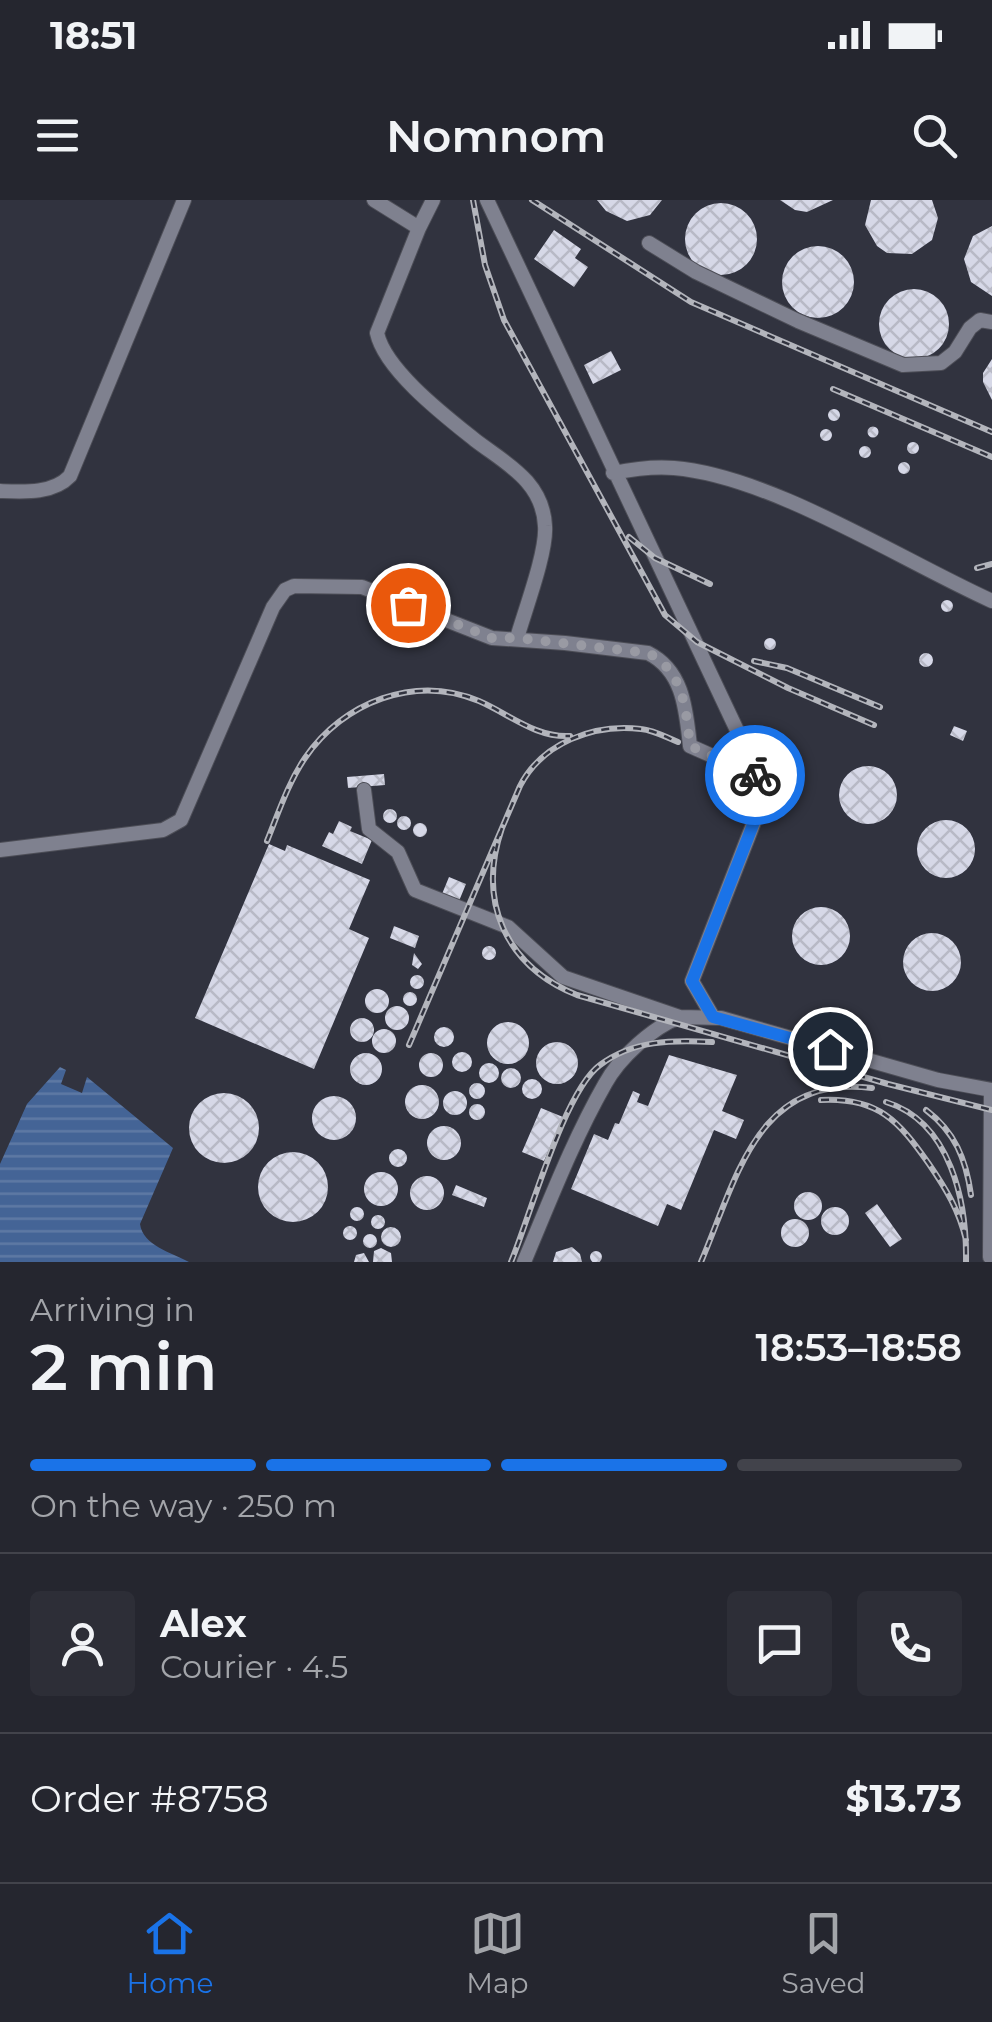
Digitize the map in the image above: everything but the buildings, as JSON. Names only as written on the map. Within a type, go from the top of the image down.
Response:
[{"type":"street","points":[[0,491],[46,490],[60,486],[70,476],[184,200]]},
{"type":"street","points":[[374,200],[418,228]]},
{"type":"street","points":[[433,200],[380,322],[379,342],[400,373],[477,441],[508,461],[536,493],[546,532],[517,638]]},
{"type":"street","points":[[487,200],[751,760],[760,796],[756,817],[692,981],[713,1017]]},
{"type":"street","points":[[649,243],[696,272],[798,321],[902,364],[941,363],[955,352],[970,328],[980,320],[992,322]]},
{"type":"street","points":[[613,473],[648,467],[678,468],[745,486],[818,516],[992,601]]},
{"type":"street","points":[[0,850],[163,830],[181,820],[273,607],[285,590],[294,586],[362,587],[480,635],[648,653],[660,659],[685,696],[690,746],[726,762],[751,760]]},
{"type":"street","points":[[364,790],[370,828],[398,852],[415,890],[508,927],[563,977],[680,1017],[713,1017],[938,1080],[991,1090],[990,1257]]},
{"type":"street","points":[[524,1262],[606,1080],[637,1046],[680,1017]]},
{"type":"water","points":[[60,1067],[66,1070],[61,1084],[82,1093],[87,1077],[173,1148],[140,1224],[152,1243],[189,1262],[0,1262],[0,1164],[27,1104]]},
{"type":"railway","points":[[473,200],[485,265],[504,320],[665,615],[697,642],[788,688],[874,725]]},
{"type":"railway","points":[[532,200],[691,302],[992,432]]},
{"type":"railway","points":[[833,389],[992,457]]},
{"type":"railway","points":[[629,537],[655,558],[710,584]]},
{"type":"railway","points":[[977,568],[992,564]]},
{"type":"railway","points":[[754,661],[787,668],[880,707]]},
{"type":"railway","points":[[267,841],[293,778],[321,738],[360,708],[382,698],[406,692],[455,693],[534,729],[570,736]]},
{"type":"railway","points":[[409,1045],[520,786],[530,771],[556,747],[605,729],[646,730],[678,742]]},
{"type":"railway","points":[[502,828],[493,881],[503,928],[531,967],[552,982],[577,995],[992,1110]]},
{"type":"railway","points":[[511,1262],[561,1127],[587,1079],[600,1065],[639,1046],[712,1042]]},
{"type":"railway","points":[[701,1262],[741,1166],[757,1138],[777,1115],[802,1097],[833,1088],[872,1088]]},
{"type":"railway","points":[[821,1100],[858,1103],[897,1124],[946,1191],[966,1240]]},
{"type":"railway","points":[[886,1102],[908,1112],[926,1127],[951,1167],[963,1214],[966,1262]]},
{"type":"railway","points":[[926,1110],[958,1147],[971,1195]]},
{"type":"way so far","points":[[408,605],[492,638],[648,653],[660,659],[685,696],[690,746],[726,762],[751,760],[755,775]]},
{"type":"route","points":[[755,775],[760,796],[756,817],[692,981],[713,1017],[830,1049]]}]
